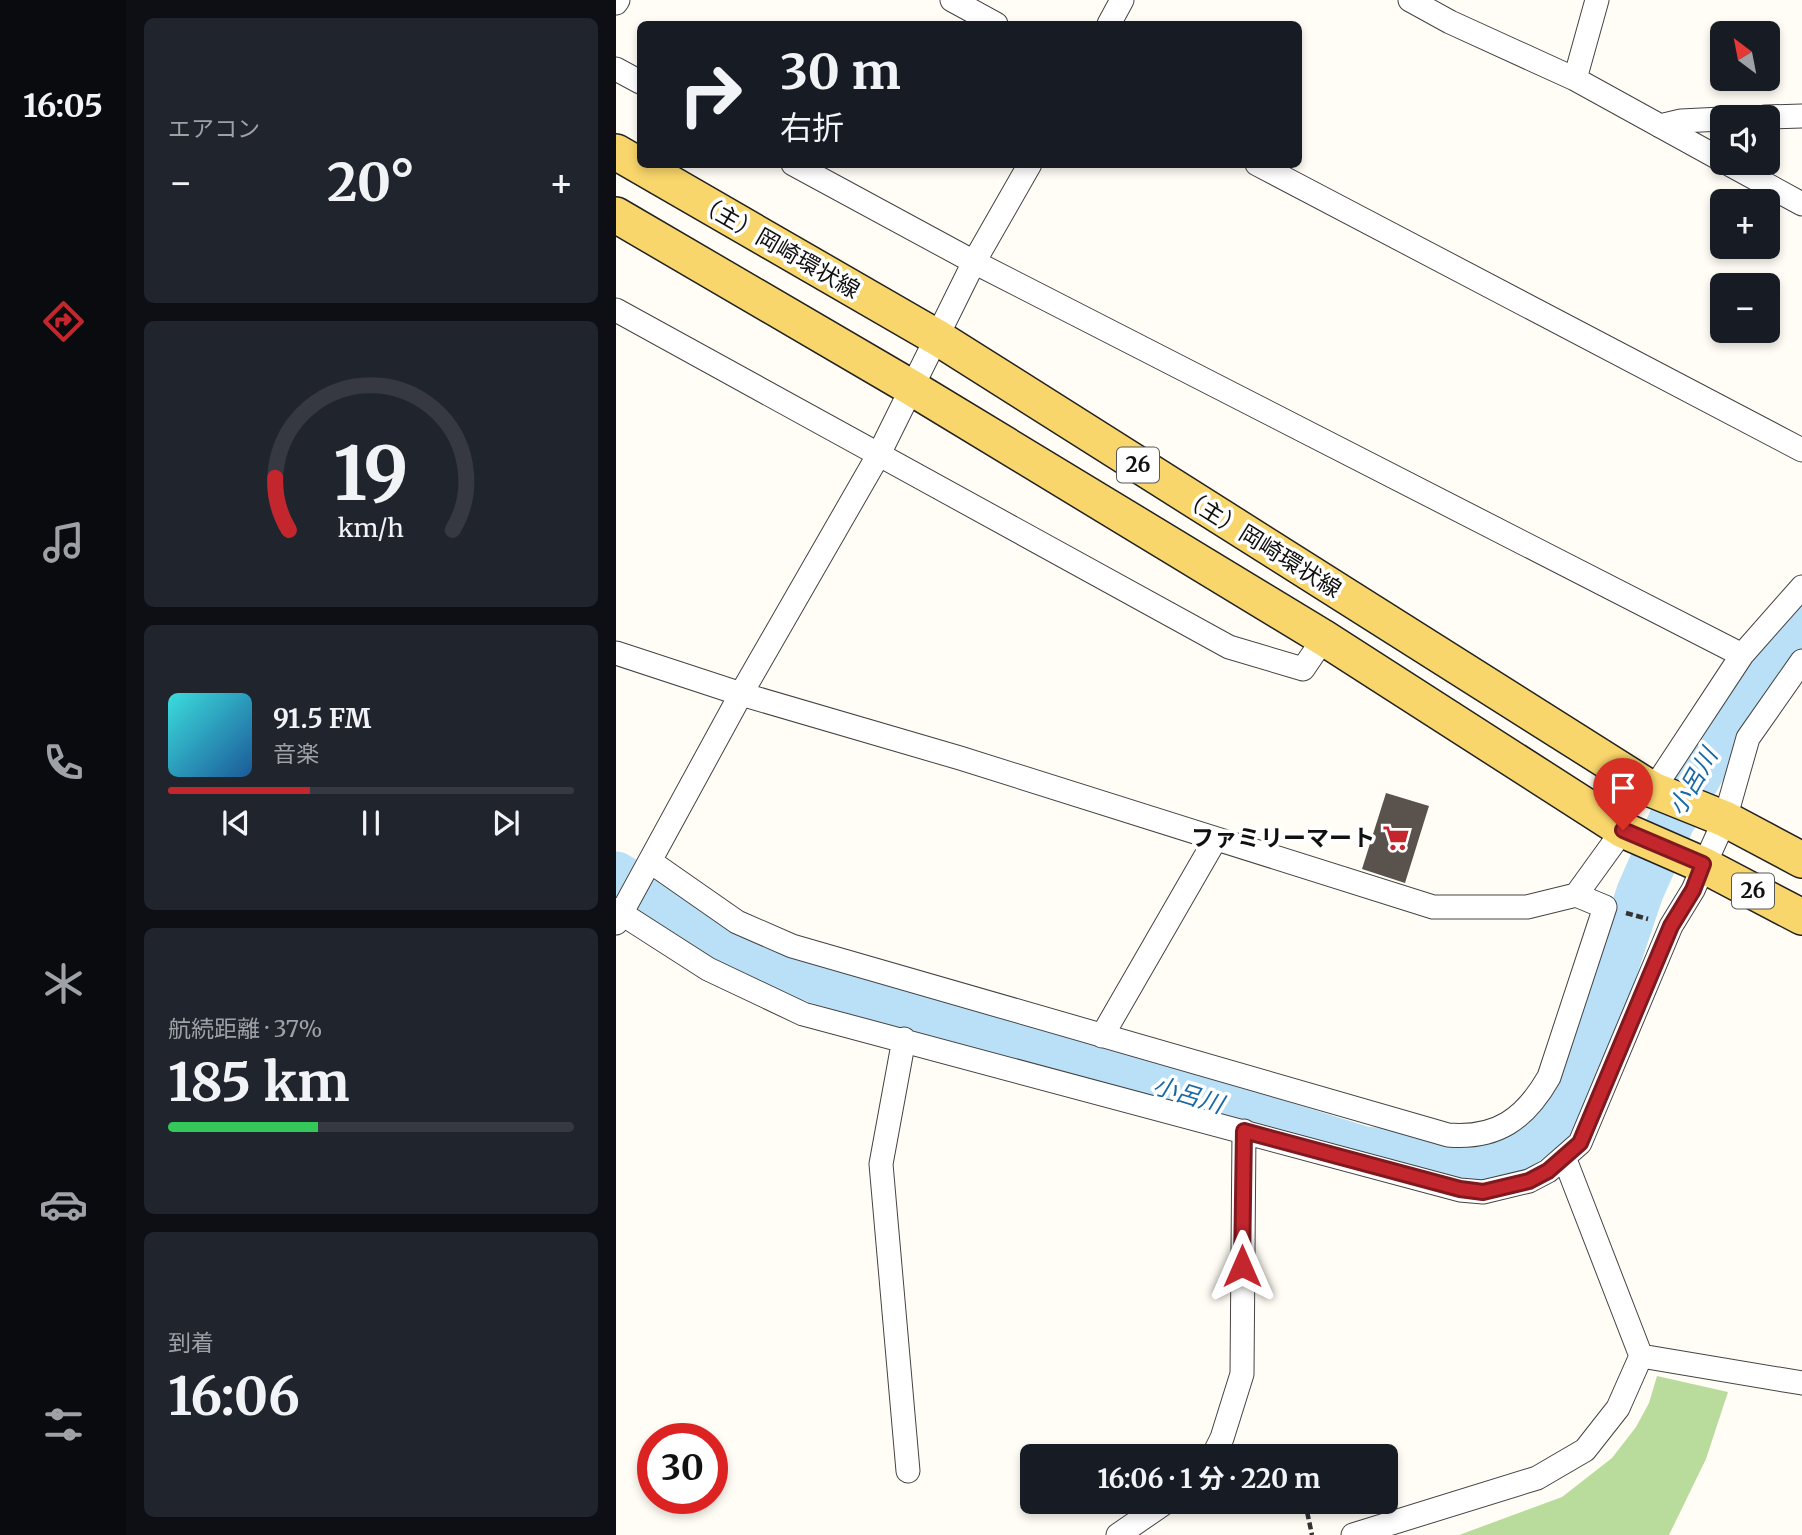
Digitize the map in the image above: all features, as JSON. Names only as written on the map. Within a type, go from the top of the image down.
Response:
[{"type":"main road","name":"（主）岡崎環状線","points":[[616,152],[637,164]]},
{"type":"main road","name":"（主）岡崎環状線","points":[[644,168],[938,338],[1653,790],[1725,819],[1802,860]]},
{"type":"main road","name":"（主）岡崎環状線","points":[[616,215],[912,388],[1324,638],[1623,830],[1703,864],[1802,917]]},
{"type":"street","points":[[952,0],[990,21]]},
{"type":"street","points":[[1111,21],[1122,0]]},
{"type":"street","points":[[1410,0],[1450,22],[1575,79],[1710,153]]},
{"type":"street","points":[[1575,79],[1597,0]]},
{"type":"street","points":[[616,69],[637,80]]},
{"type":"street","points":[[1780,117],[1802,116]]},
{"type":"street","points":[[1660,126],[1681,121],[1710,120]]},
{"type":"street","points":[[800,168],[974,262],[1742,655]]},
{"type":"street","points":[[1028,168],[974,262],[879,454],[741,694],[651,862],[618,916],[708,969],[803,1014],[1460,1189],[1483,1192],[1529,1181],[1548,1171],[1580,1143],[1671,926],[1693,890],[1725,819],[1748,738],[1799,669]]},
{"type":"street","points":[[1265,168],[1802,450]]},
{"type":"street","points":[[1749,175],[1802,204]]},
{"type":"street","points":[[616,310],[1229,647],[1303,669],[1324,638]]},
{"type":"street","points":[[1653,790],[1742,655],[1802,587]]},
{"type":"street","points":[[616,653],[1433,907],[1527,907],[1576,895],[1605,907],[1549,1077],[1537,1098],[1500,1130],[1469,1137],[1448,1135],[792,946],[737,922],[651,862]]},
{"type":"street","points":[[1576,895],[1623,830]]},
{"type":"street","points":[[1102,1036],[1215,840]]},
{"type":"street","points":[[904,1039],[881,1164],[908,1471]]},
{"type":"street","points":[[1219,1444],[1242,1374],[1244,1131]]},
{"type":"street","points":[[1353,1535],[1537,1478],[1585,1450],[1618,1408],[1641,1356],[1564,1157]]},
{"type":"street","points":[[1641,1356],[1802,1383]]},
{"type":"street","points":[[1118,1535],[1149,1514]]},
{"type":"path","points":[[1605,907],[1671,926]]},
{"type":"path","points":[[1308,1514],[1312,1535]]},
{"type":"green space","points":[[1657,1376],[1728,1392],[1706,1459],[1669,1535],[1459,1535],[1562,1497],[1612,1458],[1636,1427],[1649,1403]]},
{"type":"building","name":"ファミリーマート","points":[[1386,793],[1429,806],[1405,883],[1362,869]]},
{"type":"waterway","name":"小呂川","points":[[616,875],[738,948],[810,978],[1364,1150],[1493,1162],[1533,1137],[1568,1106],[1640,892],[1671,822],[1733,712],[1802,620]]},
{"type":"place","name":"ファミリーマート","points":[[1396,838]]},
{"type":"route","points":[[1242,1266],[1244,1131],[1460,1189],[1483,1192],[1529,1181],[1548,1171],[1580,1143],[1671,926],[1693,890],[1703,864],[1623,830]]}]
